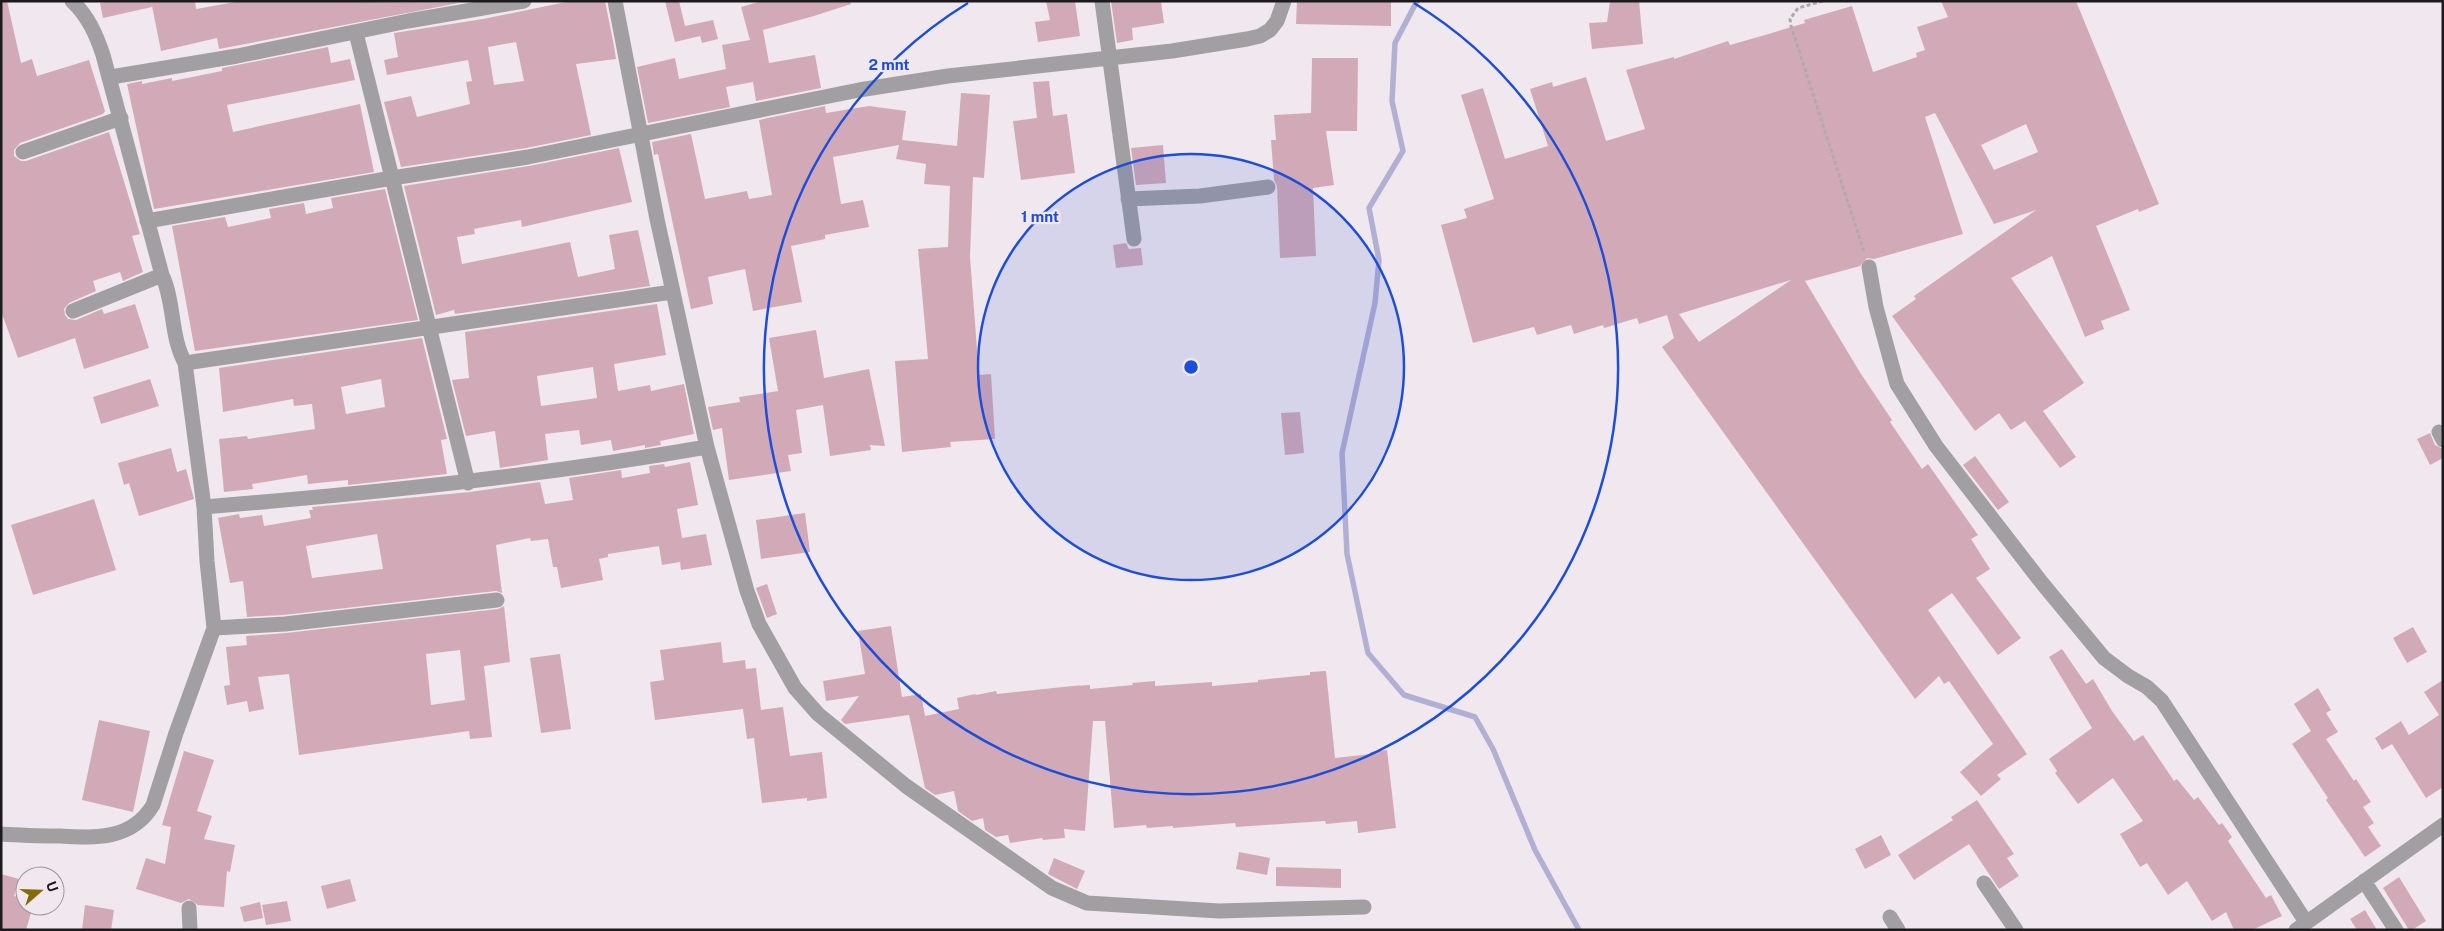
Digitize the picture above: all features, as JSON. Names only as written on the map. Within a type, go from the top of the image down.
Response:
[{"type":"street","points":[[1,834],[109,837],[136,826],[153,805],[176,733],[214,628],[204,507],[185,363],[179,352],[169,289],[162,275],[147,221],[111,77],[96,33],[85,15],[72,1]]},
{"type":"street","points":[[111,77],[524,1]]},
{"type":"street","points":[[615,1],[672,292],[707,447],[750,599],[759,624],[795,688],[818,714],[906,786],[1052,888],[1087,902],[1219,911],[1364,907]]},
{"type":"street","points":[[1102,1],[1134,239]]},
{"type":"street","points":[[147,221],[392,178],[528,157],[641,136],[858,90],[948,76],[1172,51],[1260,36],[1270,30],[1278,21],[1284,1]]},
{"type":"street","points":[[356,33],[468,483]]},
{"type":"street","points":[[23,152],[121,118]]},
{"type":"street","points":[[1128,199],[1200,196],[1268,187]]},
{"type":"street","points":[[1869,267],[1876,307],[1897,384],[1936,446],[2042,583],[2104,658],[2128,676],[2147,687],[2162,701],[2301,926],[2443,825]]},
{"type":"street","points":[[73,310],[162,275]]},
{"type":"street","points":[[185,363],[672,292]]},
{"type":"street","points":[[204,507],[468,483],[596,466],[707,447]]},
{"type":"street","points":[[214,628],[285,624],[497,600]]},
{"type":"street","points":[[2364,881],[2396,930]]},
{"type":"street","points":[[1984,882],[2016,930]]},
{"type":"street","points":[[189,908],[190,930]]},
{"type":"path","points":[[1823,1],[1798,8],[1790,19],[1791,26],[1869,267]]},
{"type":"building","points":[[1,1],[7,1],[21,63],[32,59],[37,76],[89,60],[105,111],[103,114],[20,143],[14,150],[14,156],[21,161],[26,161],[109,132],[140,234],[132,236],[143,272],[123,281],[120,272],[93,281],[96,291],[69,303],[64,309],[68,319],[76,320],[102,309],[104,314],[135,304],[149,348],[84,369],[75,338],[18,358],[1,311]]},
{"type":"building","points":[[108,1],[151,1],[152,7],[103,18],[100,3]]},
{"type":"building","points":[[151,1],[195,1],[196,9],[241,1],[459,3],[219,49],[217,38],[161,51]]},
{"type":"building","points":[[571,1],[605,1],[616,59],[576,64],[591,135],[526,148],[401,167],[384,102],[411,96],[417,117],[470,104],[466,82],[472,81],[468,60],[387,75],[384,60],[398,57],[394,33],[483,19]],"holes":[[[516,42],[524,81],[494,85],[488,47]]]},
{"type":"building","points":[[665,1],[679,1],[685,26],[713,20],[718,39],[702,43],[700,36],[675,42]]},
{"type":"building","points":[[762,1],[850,1],[851,4],[763,30],[769,63],[815,55],[821,88],[756,101],[753,82],[726,87],[730,107],[648,123],[637,67],[675,58],[679,79],[726,69],[722,45],[750,40],[741,7]]},
{"type":"building","points":[[1046,1],[1075,1],[1080,36],[1038,42],[1035,22],[1050,20]]},
{"type":"building","points":[[1111,1],[1161,1],[1164,23],[1132,28],[1133,40],[1117,43]]},
{"type":"building","points":[[1297,1],[1391,1],[1391,26],[1296,24]]},
{"type":"building","points":[[1610,1],[1639,1],[1643,44],[1592,49],[1589,23],[1607,22]]},
{"type":"building","points":[[1941,1],[2076,1],[2159,204],[2139,212],[2138,209],[2096,226],[2130,310],[2101,321],[2104,329],[2085,337],[2052,256],[2011,278],[2084,383],[2043,411],[2076,457],[2060,468],[2025,421],[2011,430],[1999,413],[1975,431],[1892,316],[1916,299],[1914,296],[2036,210],[1994,224],[1935,113],[1925,117],[1963,234],[1874,259],[1867,258],[1860,266],[1805,281],[1861,374],[1892,420],[1890,422],[1922,469],[1928,464],[1978,535],[1971,539],[1990,569],[1976,578],[2021,638],[1998,655],[1952,593],[1928,610],[2027,754],[1997,775],[2001,779],[1981,796],[1960,772],[1993,744],[1949,681],[1944,684],[1939,676],[1915,699],[1662,347],[1674,338],[1667,315],[1639,324],[1637,318],[1604,328],[1603,325],[1574,334],[1571,325],[1537,335],[1534,327],[1473,343],[1441,225],[1467,218],[1464,209],[1494,199],[1461,95],[1483,88],[1505,159],[1548,146],[1530,89],[1552,82],[1553,87],[1586,77],[1606,141],[1645,129],[1626,70],[1674,57],[1674,59],[1728,41],[1730,45],[1805,23],[1804,20],[1852,6],[1873,72],[1917,57],[1916,53],[1925,50],[1917,27],[1948,17]],"holes":[[[2026,124],[2038,152],[1994,170],[1981,145]],[[1791,280],[1699,342],[1679,314]]]},
{"type":"building","points":[[328,47],[331,63],[350,59],[355,80],[227,105],[233,132],[360,104],[374,172],[154,209],[127,84],[142,81],[142,84],[172,78],[172,81],[222,71],[222,68]]},
{"type":"building","points":[[1312,58],[1358,58],[1357,131],[1326,131],[1334,185],[1313,188],[1316,256],[1280,258],[1277,186],[1274,180],[1271,140],[1276,140],[1274,115],[1311,113]]},
{"type":"building","points":[[1049,81],[1053,116],[1067,114],[1075,173],[1021,180],[1013,121],[1037,118],[1033,82]]},
{"type":"building","points":[[961,93],[990,95],[984,178],[973,177],[970,257],[979,375],[991,374],[995,439],[950,442],[951,447],[902,452],[895,361],[928,359],[918,249],[948,247],[950,186],[924,184],[926,164],[896,159],[899,145],[833,157],[841,204],[863,200],[869,227],[825,235],[825,239],[791,246],[802,302],[753,311],[745,269],[708,277],[713,304],[691,309],[658,154],[654,155],[652,142],[691,134],[705,199],[747,191],[749,199],[772,195],[759,120],[825,106],[826,113],[869,106],[906,111],[902,140],[957,146]]},
{"type":"building","points":[[1163,145],[1166,183],[1136,185],[1131,148]]},
{"type":"building","points":[[619,148],[632,202],[522,227],[521,220],[474,229],[475,234],[457,237],[462,264],[570,242],[578,277],[615,269],[609,235],[638,230],[650,286],[455,314],[454,310],[436,315],[404,186],[529,166]]},
{"type":"building","points":[[385,189],[418,320],[195,351],[172,226],[225,217],[228,227],[271,218],[269,209],[304,203],[306,214],[333,208],[331,198]]},
{"type":"building","points":[[1126,243],[1129,249],[1141,248],[1143,265],[1116,268],[1113,245]]},
{"type":"building","points":[[657,304],[666,355],[614,364],[618,391],[650,385],[651,391],[684,384],[694,434],[660,441],[661,445],[645,448],[645,445],[613,451],[611,440],[581,445],[579,430],[545,434],[548,460],[500,468],[495,431],[466,436],[452,380],[469,378],[465,332]],"holes":[[[593,367],[597,398],[541,406],[537,376]]]},
{"type":"building","points":[[816,330],[824,378],[869,369],[885,446],[870,445],[871,450],[830,456],[823,405],[796,410],[802,453],[788,455],[791,471],[729,480],[722,428],[713,430],[708,407],[740,402],[739,397],[778,391],[769,338]]},
{"type":"building","points":[[422,338],[447,439],[441,440],[447,474],[348,485],[348,480],[308,484],[307,475],[252,484],[253,489],[224,492],[219,439],[247,436],[248,439],[315,429],[312,404],[294,406],[293,399],[223,412],[219,368]],"holes":[[[381,379],[385,407],[346,414],[341,387]]]},
{"type":"building","points":[[150,379],[159,406],[101,424],[93,397]]},
{"type":"building","points":[[1300,412],[1304,453],[1285,455],[1281,413]]},
{"type":"building","points":[[2430,433],[2435,445],[2443,449],[2443,458],[2430,465],[2417,439]]},
{"type":"building","points":[[171,448],[177,472],[186,469],[194,499],[139,516],[129,483],[124,485],[118,463]]},
{"type":"building","points":[[1975,456],[2009,502],[1998,510],[1963,465]]},
{"type":"building","points":[[690,462],[698,505],[677,509],[682,538],[706,534],[712,565],[681,570],[680,562],[662,565],[659,546],[608,554],[608,557],[599,559],[603,580],[561,588],[557,567],[553,567],[548,539],[531,541],[530,538],[496,545],[502,593],[496,591],[284,615],[247,617],[243,581],[230,583],[218,518],[239,514],[240,518],[262,515],[264,526],[311,518],[309,510],[313,510],[312,507],[470,492],[540,482],[545,504],[573,500],[569,478],[621,470],[622,478],[650,473],[649,466],[664,464],[665,467]],"holes":[[[377,534],[383,569],[312,578],[306,546]]]},
{"type":"building","points":[[94,499],[116,570],[33,595],[11,525]]},
{"type":"building","points":[[805,513],[810,552],[761,559],[756,520]]},
{"type":"building","points":[[767,584],[777,614],[767,618],[756,588]]},
{"type":"building","points":[[504,606],[510,662],[484,666],[492,737],[470,739],[469,731],[299,755],[289,674],[258,677],[264,709],[249,712],[247,701],[227,705],[224,686],[230,685],[226,647],[247,645],[246,636],[498,609]],"holes":[[[460,650],[465,700],[431,705],[426,654]]]},
{"type":"building","points":[[891,626],[902,697],[921,694],[925,716],[959,709],[957,698],[996,691],[997,694],[1090,685],[1090,689],[1155,681],[1155,686],[1212,682],[1212,686],[1258,682],[1258,680],[1310,675],[1310,672],[1326,671],[1335,758],[1371,754],[1370,752],[1387,750],[1396,828],[1358,833],[1357,821],[1326,824],[1325,821],[1236,827],[1235,823],[1173,828],[1173,826],[1147,828],[1146,825],[1114,828],[1105,721],[1093,721],[1085,831],[1064,829],[1065,838],[1043,840],[1042,838],[1010,843],[1008,835],[996,837],[985,830],[983,818],[972,821],[958,811],[954,791],[935,795],[925,788],[909,715],[845,724],[841,720],[859,696],[826,701],[823,681],[865,674],[858,631]]},
{"type":"building","points":[[2413,627],[2427,652],[2407,663],[2393,638]]},
{"type":"building","points":[[721,642],[723,663],[745,660],[746,669],[756,668],[761,710],[783,707],[790,756],[822,752],[827,798],[807,801],[807,798],[762,803],[754,738],[747,739],[743,709],[655,720],[650,682],[664,680],[660,650]]},
{"type":"building","points":[[2062,649],[2086,684],[2093,679],[2112,711],[2134,741],[2143,735],[2174,781],[2177,779],[2194,800],[2198,797],[2219,825],[2222,823],[2232,837],[2228,841],[2266,898],[2271,895],[2282,916],[2252,930],[2234,930],[2226,912],[2212,921],[2187,881],[2168,895],[2147,863],[2140,867],[2120,834],[2143,821],[2113,778],[2078,804],[2055,773],[2057,771],[2049,759],[2092,728],[2049,657]]},
{"type":"building","points":[[560,654],[571,729],[541,733],[530,658]]},
{"type":"building","points":[[2443,680],[2443,787],[2426,798],[2392,744],[2382,750],[2375,738],[2401,721],[2409,735],[2439,715],[2424,692]]},
{"type":"building","points":[[2318,688],[2331,710],[2326,713],[2338,732],[2326,739],[2354,781],[2356,779],[2371,802],[2363,807],[2374,823],[2368,827],[2381,846],[2365,857],[2326,800],[2328,798],[2292,744],[2311,731],[2294,704]]},
{"type":"building","points":[[99,720],[150,731],[133,812],[82,800]]},
{"type":"building","points":[[184,751],[214,760],[197,811],[212,816],[204,839],[235,845],[230,872],[227,871],[224,907],[198,905],[189,899],[181,903],[136,889],[146,858],[165,864],[171,827],[162,825]]},
{"type":"building","points":[[1977,800],[2014,854],[2007,858],[2019,876],[1999,889],[1969,844],[1914,880],[1898,855],[1953,820],[1951,817]]},
{"type":"building","points":[[1881,835],[1891,855],[1865,869],[1855,849]]},
{"type":"building","points":[[1239,852],[1270,858],[1267,875],[1236,869]]},
{"type":"building","points":[[1054,858],[1085,871],[1077,889],[1048,874]]},
{"type":"building","points":[[1276,867],[1341,869],[1341,888],[1276,886]]},
{"type":"building","points":[[1,874],[15,878],[15,916],[30,916],[26,930],[1,930]]},
{"type":"building","points":[[2399,877],[2426,921],[2412,930],[2409,930],[2383,888]]},
{"type":"building","points":[[350,879],[356,901],[327,909],[321,886]]},
{"type":"building","points":[[287,901],[291,921],[266,925],[262,905]]},
{"type":"building","points":[[260,902],[263,918],[244,922],[240,907]]},
{"type":"building","points":[[85,905],[114,910],[111,930],[82,930]]},
{"type":"building","points":[[2365,910],[2377,930],[2357,930],[2350,919]]},
{"type":"waterway","points":[[1417,1],[1395,43],[1392,101],[1403,151],[1369,208],[1379,260],[1375,303],[1342,453],[1347,554],[1368,653],[1404,695],[1475,717],[1493,749],[1535,850],[1579,930]]}]
